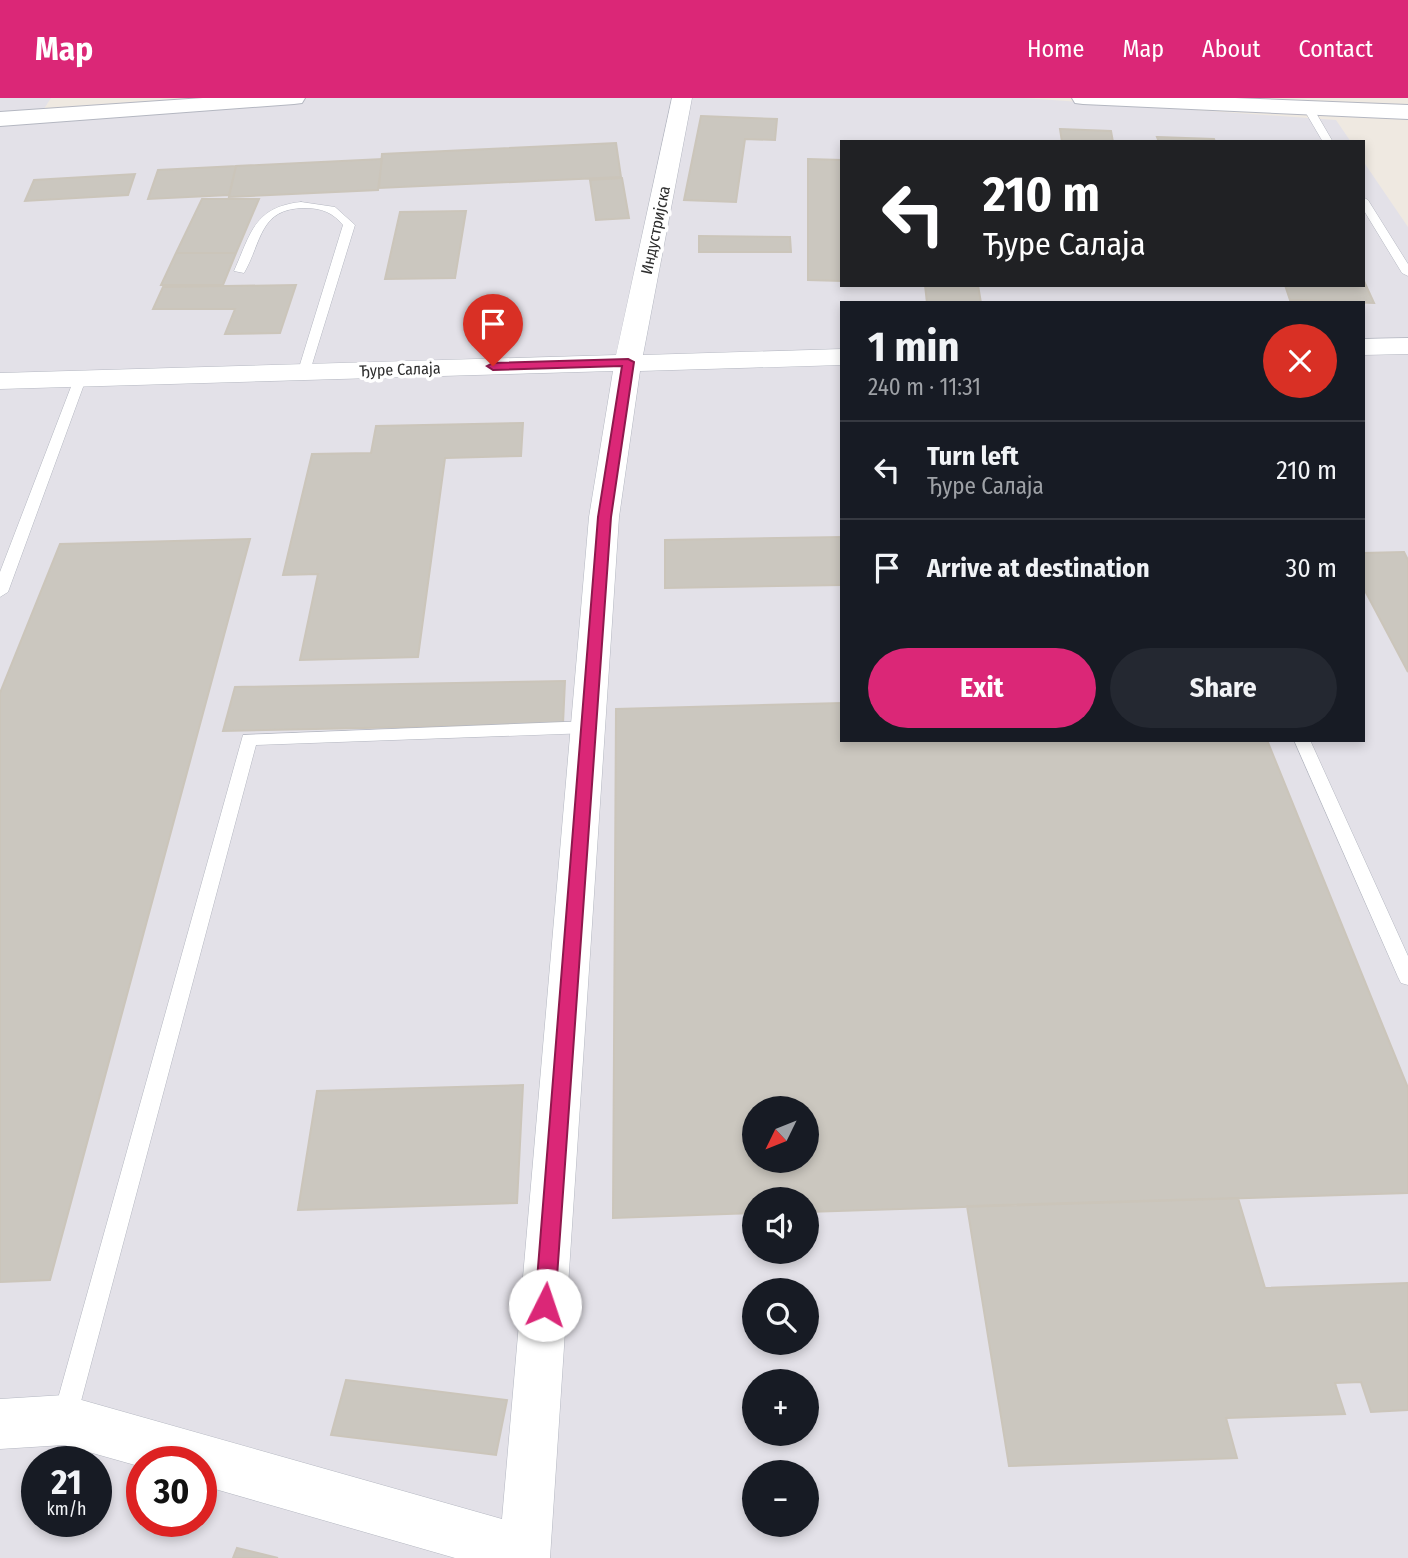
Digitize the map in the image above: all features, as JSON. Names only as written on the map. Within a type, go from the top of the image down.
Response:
[{"type":"main road","points":[[0,119],[294,98]]},
{"type":"main road","points":[[1083,98],[1290,105],[1408,113]]},
{"type":"street","name":"Индустријска","points":[[64,1420],[526,1552],[604,517],[628,362],[682,98]]},
{"type":"street","points":[[1365,347],[1408,346]]},
{"type":"street","name":"Ђуре Салаја","points":[[0,381],[840,357]]},
{"type":"street","points":[[0,1424],[64,1420]]},
{"type":"lane","points":[[1290,105],[1326,140]]},
{"type":"lane","points":[[1365,203],[1408,273]]},
{"type":"lane","points":[[240,271],[266,217],[279,209],[301,205],[327,208],[339,213],[348,225],[304,371]]},
{"type":"lane","points":[[0,592],[80,379]]},
{"type":"lane","points":[[64,1420],[249,739],[589,727]]},
{"type":"lane","points":[[1303,742],[1408,977]]},
{"type":"shaded area","points":[[0,98],[51,98],[40,115],[294,98],[1024,98],[1336,120],[1350,140],[840,140],[840,287],[1365,287],[1365,164],[1408,227],[1408,1558],[0,1558]]},
{"type":"building","points":[[701,116],[777,119],[775,140],[745,139],[736,202],[684,200]]},
{"type":"building","points":[[1060,129],[1111,131],[1113,140],[1062,140]]},
{"type":"building","points":[[1157,137],[1214,140],[1158,140]]},
{"type":"building","points":[[616,143],[621,177],[379,188],[382,154]]},
{"type":"building","points":[[382,159],[378,190],[229,197],[236,166]]},
{"type":"building","points":[[808,159],[840,160],[840,281],[808,280]]},
{"type":"building","points":[[236,166],[229,195],[148,199],[158,170]]},
{"type":"building","points":[[135,174],[128,195],[25,201],[34,180]]},
{"type":"building","points":[[622,178],[629,218],[596,220],[590,180]]},
{"type":"building","points":[[202,199],[259,199],[236,253],[176,253]]},
{"type":"building","points":[[466,211],[455,278],[385,279],[400,212]]},
{"type":"building","points":[[699,236],[790,237],[791,252],[699,252]]},
{"type":"building","points":[[176,253],[236,253],[223,285],[161,285]]},
{"type":"building","points":[[1365,283],[1374,303],[1365,301],[1290,300],[1286,287],[1365,287]]},
{"type":"building","points":[[296,285],[280,333],[225,334],[235,309],[153,309],[163,287]]},
{"type":"building","points":[[925,287],[978,287],[981,301],[927,301]]},
{"type":"building","points":[[523,423],[521,456],[445,458],[418,657],[300,660],[318,574],[283,575],[312,454],[371,453],[376,426]]},
{"type":"building","points":[[840,537],[840,585],[665,588],[665,540]]},
{"type":"building","points":[[250,539],[50,1280],[0,1282],[0,693],[60,544]]},
{"type":"building","points":[[1404,552],[1408,560],[1408,672],[1365,591],[1365,553]]},
{"type":"building","points":[[565,681],[563,724],[223,731],[235,687]]},
{"type":"building","points":[[840,703],[840,742],[1268,742],[1408,1088],[1408,1193],[819,1212],[819,1187],[742,1187],[742,1213],[613,1218],[616,709]]},
{"type":"building","points":[[523,1085],[517,1203],[298,1210],[317,1091]]},
{"type":"building","points":[[1238,1198],[1265,1288],[1408,1283],[1408,1410],[1371,1412],[1361,1382],[1335,1383],[1345,1414],[1226,1418],[1237,1458],[1009,1466],[967,1206]]},
{"type":"building","points":[[346,1380],[507,1400],[496,1455],[331,1435]]},
{"type":"building","points":[[237,1548],[278,1558],[233,1558]]},
{"type":"route","points":[[493,366],[628,362],[604,517],[545,1305]]}]
